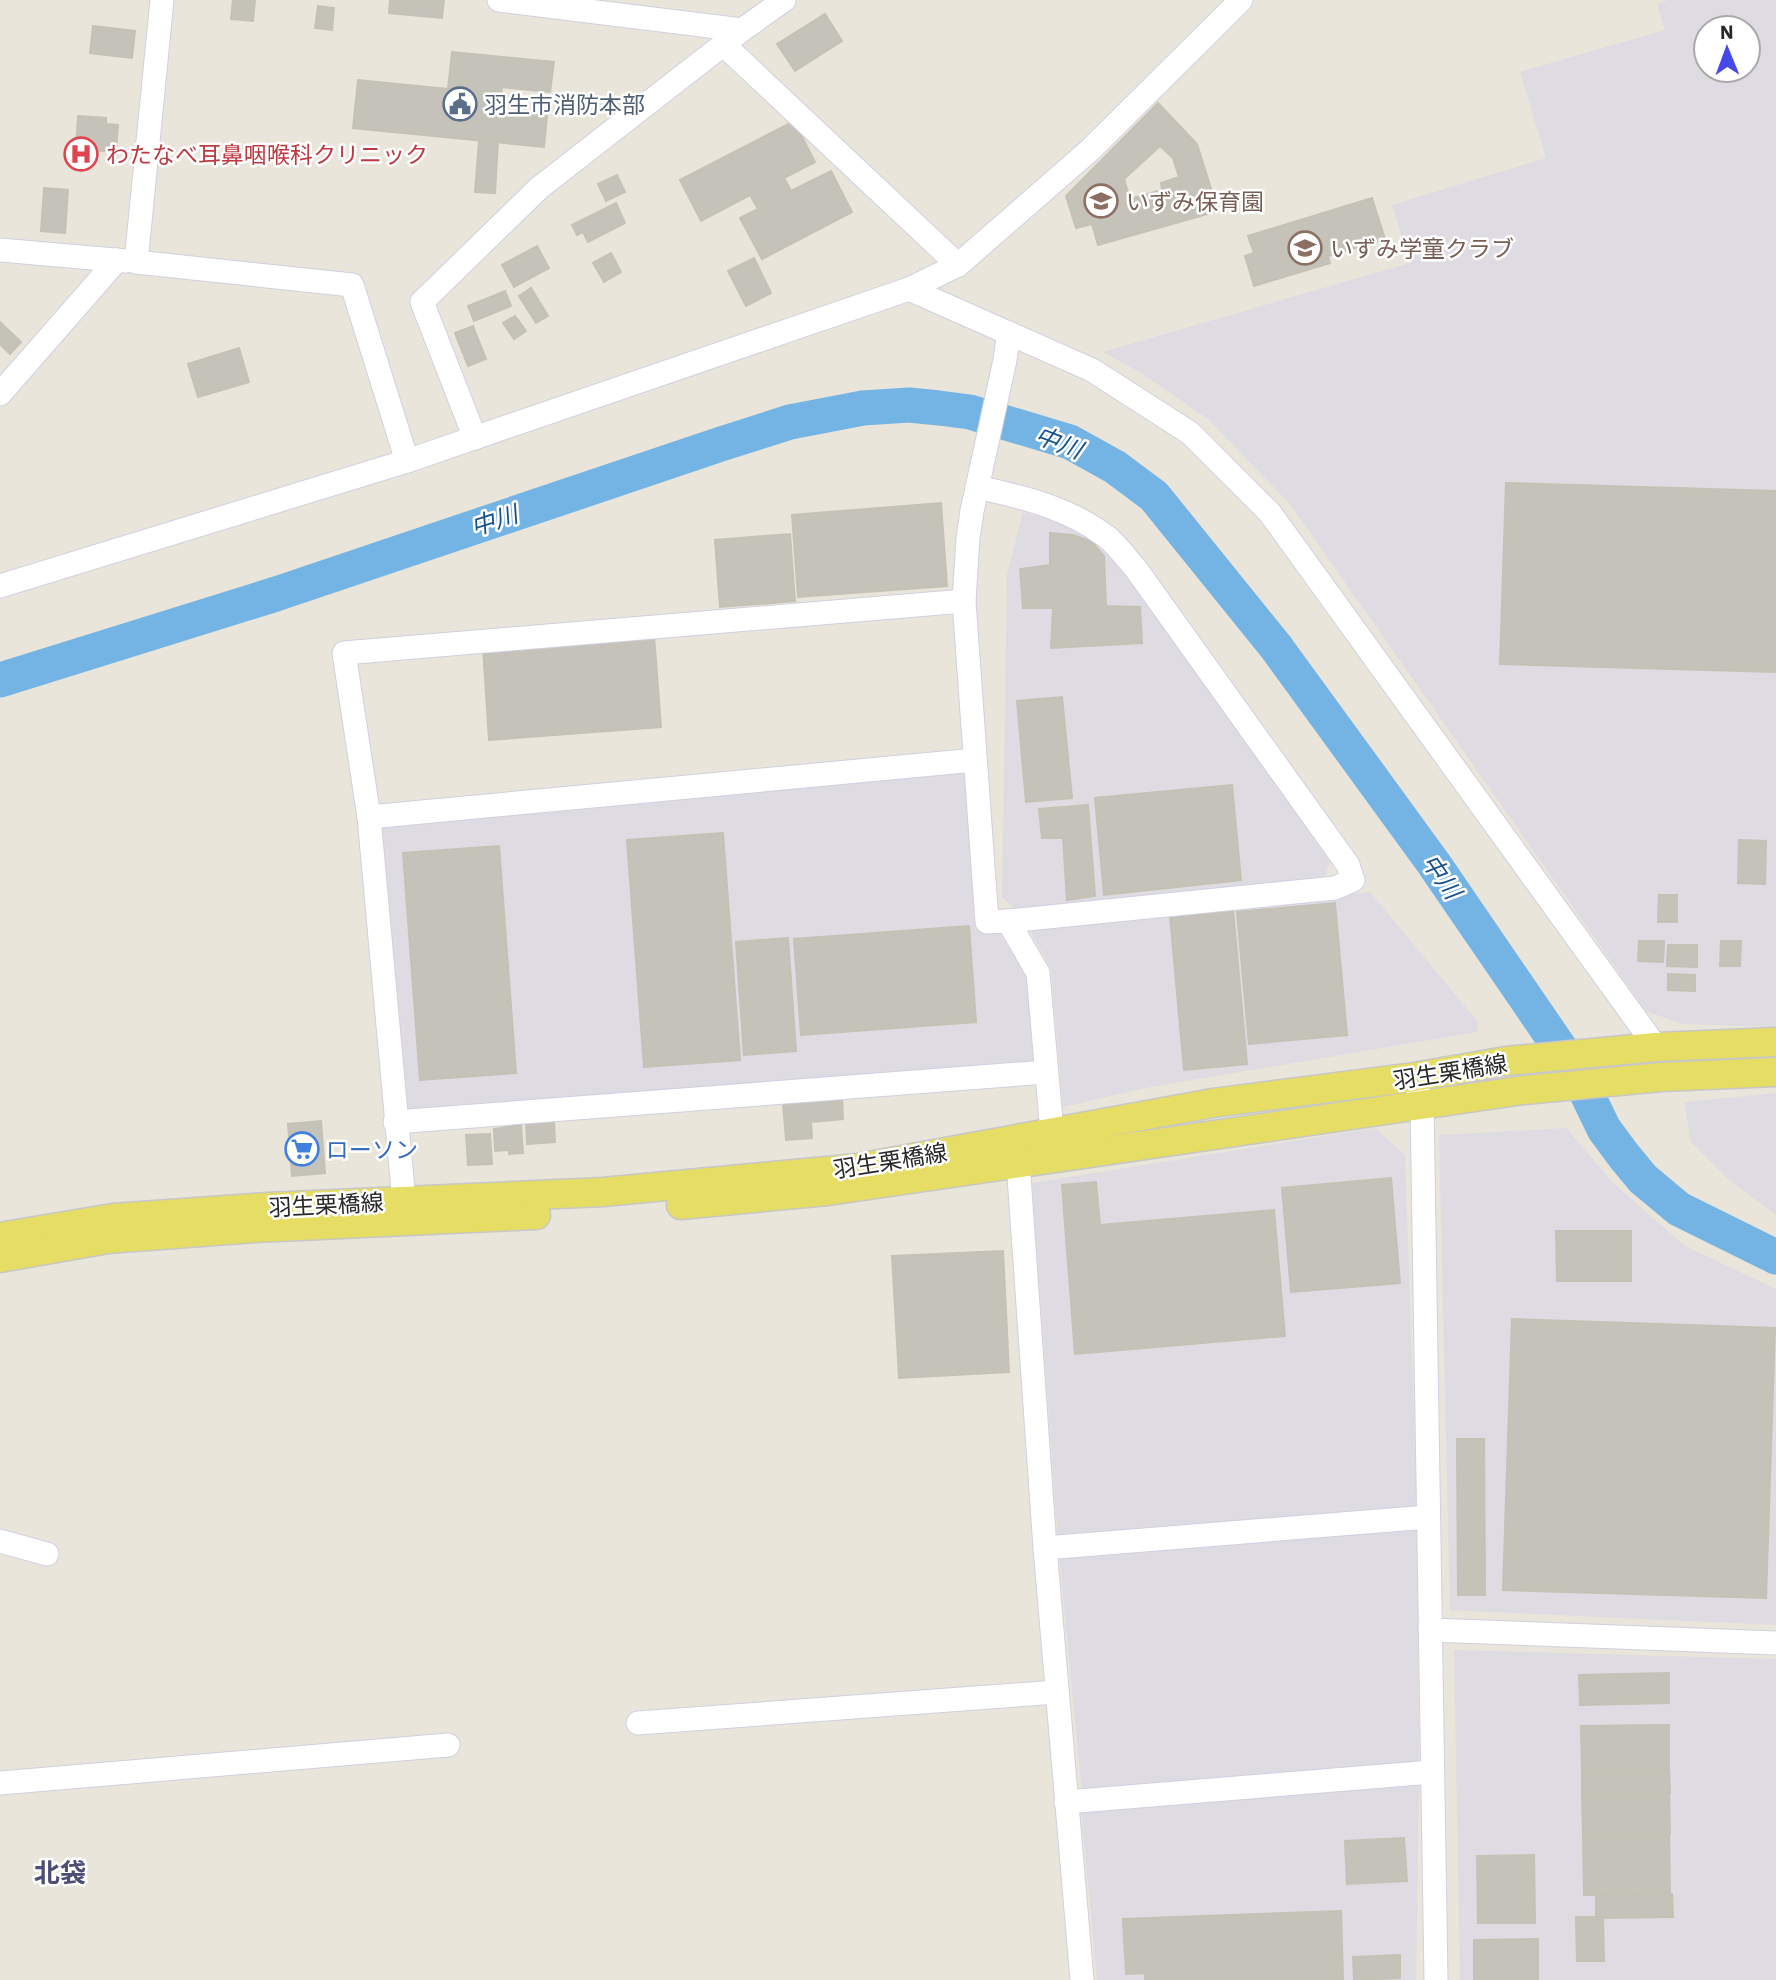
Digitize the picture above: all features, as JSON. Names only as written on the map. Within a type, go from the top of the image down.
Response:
[{"type":"main road","name":"羽生栗橋線","points":[[0,1258],[108,1239],[256,1228],[607,1212],[828,1191],[1018,1162],[1418,1091],[1506,1061],[1648,1048],[1776,1042]]},
{"type":"main road","name":"羽生栗橋線","points":[[0,1237],[113,1218],[267,1207],[603,1192],[858,1168],[1213,1103],[1418,1091],[1524,1090],[1661,1077],[1776,1072]]},
{"type":"street","points":[[0,394],[127,261],[162,0]]},
{"type":"street","points":[[499,0],[742,30]]},
{"type":"street","points":[[475,438],[422,302],[539,188],[784,0]]},
{"type":"street","points":[[0,586],[407,461],[909,289],[958,265],[1090,150],[1241,0]]},
{"type":"street","points":[[724,45],[958,265]]},
{"type":"street","points":[[0,250],[352,285],[407,461]]},
{"type":"street","points":[[909,289],[1093,370],[1190,433],[1270,513],[1648,1048]]},
{"type":"street","points":[[977,487],[1032,500],[1063,512],[1108,538],[1136,569],[1348,864],[1353,880],[1335,888],[987,922],[964,601],[968,538],[977,487],[983,458],[1005,360],[1009,333]]},
{"type":"street","points":[[404,1201],[369,817],[344,653],[964,601]]},
{"type":"street","points":[[369,817],[975,760]]},
{"type":"street","points":[[1008,921],[1038,973],[1052,1132]]},
{"type":"street","points":[[395,1122],[1046,1072]]},
{"type":"street","points":[[1418,1091],[1436,1980]]},
{"type":"street","points":[[1018,1162],[1045,1548],[1082,1980]]},
{"type":"street","points":[[1045,1548],[1428,1517]]},
{"type":"street","points":[[0,1541],[47,1554]]},
{"type":"street","points":[[1430,1630],[1776,1643]]},
{"type":"street","points":[[638,1723],[1057,1692]]},
{"type":"street","points":[[0,1783],[448,1745]]},
{"type":"street","points":[[1066,1802],[1432,1772]]},
{"type":"shaded area","points":[[1668,0],[1776,0],[1776,1027],[1682,1024],[1646,1011],[1290,504],[1209,420],[1143,374],[1103,352],[1410,263],[1392,205],[1546,158],[1520,72],[1665,30],[1657,4]]},
{"type":"shaded area","points":[[1023,512],[1078,528],[1103,545],[1129,572],[1330,861],[1324,880],[1018,912],[1002,897],[1007,575]]},
{"type":"shaded area","points":[[965,771],[981,932],[999,934],[1026,971],[1034,1062],[408,1110],[380,821]]},
{"type":"shaded area","points":[[1370,892],[1478,1022],[1477,1032],[1145,1088],[1063,1107],[1051,968],[1028,928]]},
{"type":"shaded area","points":[[1776,1093],[1776,1215],[1730,1181],[1690,1141],[1685,1102]]},
{"type":"shaded area","points":[[1375,1128],[1405,1155],[1417,1511],[1058,1540],[1032,1183]]},
{"type":"shaded area","points":[[1566,1128],[1613,1183],[1685,1246],[1776,1289],[1776,1625],[1450,1610],[1439,1135]]},
{"type":"shaded area","points":[[1417,1528],[1419,1767],[1082,1793],[1059,1554]]},
{"type":"shaded area","points":[[1454,1650],[1776,1659],[1776,1980],[1460,1980]]},
{"type":"shaded area","points":[[1419,1782],[1416,1980],[1097,1980],[1081,1810]]},
{"type":"building","points":[[233,0],[255,0],[253,21],[231,19]]},
{"type":"building","points":[[390,0],[444,0],[442,18],[389,13]]},
{"type":"building","points":[[318,6],[334,8],[332,30],[315,28]]},
{"type":"building","points":[[825,14],[842,41],[795,71],[777,44]]},
{"type":"building","points":[[93,26],[135,31],[132,58],[90,53]]},
{"type":"building","points":[[452,52],[554,62],[550,92],[502,87],[500,111],[547,116],[544,147],[353,128],[358,80],[448,89]]},
{"type":"building","points":[[1158,103],[1197,144],[1218,211],[1098,245],[1092,224],[1076,228],[1066,196]],"holes":[[[1160,146],[1173,158],[1179,177],[1161,183],[1162,190],[1130,199],[1124,179]]]},
{"type":"building","points":[[78,116],[106,118],[106,124],[118,125],[116,152],[76,149]]},
{"type":"building","points":[[794,121],[815,162],[784,178],[791,191],[831,171],[852,212],[762,259],[740,218],[758,209],[750,195],[701,221],[680,180]]},
{"type":"building","points":[[479,141],[498,142],[495,193],[475,192]]},
{"type":"building","points":[[617,175],[625,192],[606,201],[598,184]]},
{"type":"building","points":[[44,188],[68,190],[65,233],[41,231]]},
{"type":"building","points":[[1372,198],[1385,239],[1328,256],[1330,263],[1254,286],[1245,256],[1254,253],[1248,236]]},
{"type":"building","points":[[616,203],[625,223],[588,242],[583,232],[577,235],[572,225]]},
{"type":"building","points":[[537,246],[549,268],[514,287],[502,265]]},
{"type":"building","points":[[611,253],[621,272],[604,282],[593,263]]},
{"type":"building","points":[[754,258],[771,293],[746,306],[728,271]]},
{"type":"building","points":[[531,288],[548,316],[536,323],[519,296]]},
{"type":"building","points":[[505,291],[511,306],[474,321],[468,306]]},
{"type":"building","points":[[515,316],[526,331],[514,339],[503,323]]},
{"type":"building","points":[[0,322],[21,342],[10,354],[0,344]]},
{"type":"building","points":[[473,326],[486,359],[468,366],[455,333]]},
{"type":"building","points":[[239,348],[249,382],[198,397],[188,364]]},
{"type":"building","points":[[1506,483],[1776,491],[1776,672],[1500,664]]},
{"type":"building","points":[[941,503],[947,586],[798,597],[792,515]]},
{"type":"building","points":[[1050,533],[1073,535],[1091,541],[1104,556],[1106,606],[1140,607],[1142,643],[1051,648],[1053,608],[1023,608],[1020,569],[1050,565]]},
{"type":"building","points":[[790,534],[795,601],[720,607],[715,540]]},
{"type":"building","points":[[654,635],[661,727],[489,740],[483,648]]},
{"type":"building","points":[[1062,697],[1072,798],[1026,802],[1017,701]]},
{"type":"building","points":[[1232,785],[1241,880],[1104,895],[1095,798]]},
{"type":"building","points":[[1088,805],[1095,896],[1067,900],[1063,838],[1042,838],[1039,809]]},
{"type":"building","points":[[723,833],[740,1060],[644,1067],[627,840]]},
{"type":"building","points":[[1739,840],[1766,841],[1765,884],[1738,883]]},
{"type":"building","points":[[499,846],[516,1073],[420,1080],[403,853]]},
{"type":"building","points":[[1659,895],[1677,895],[1677,922],[1658,922]]},
{"type":"building","points":[[1335,903],[1347,1035],[1249,1044],[1237,912]]},
{"type":"building","points":[[1233,910],[1247,1064],[1184,1070],[1170,916]]},
{"type":"building","points":[[969,926],[976,1022],[801,1035],[794,939]]},
{"type":"building","points":[[788,938],[796,1051],[744,1055],[736,942]]},
{"type":"building","points":[[1639,941],[1664,941],[1663,962],[1638,961]]},
{"type":"building","points":[[1721,941],[1741,941],[1740,966],[1720,966]]},
{"type":"building","points":[[1668,945],[1697,945],[1697,967],[1667,966]]},
{"type":"building","points":[[1668,974],[1695,975],[1695,991],[1668,990]]},
{"type":"building","points":[[842,1096],[843,1119],[811,1122],[812,1138],[786,1140],[783,1104],[806,1102],[806,1098]]},
{"type":"building","points":[[321,1121],[325,1173],[292,1176],[288,1124]]},
{"type":"building","points":[[554,1122],[555,1142],[527,1144],[526,1123]]},
{"type":"building","points":[[521,1125],[523,1153],[495,1151],[494,1129]]},
{"type":"building","points":[[490,1134],[492,1164],[468,1165],[466,1135]]},
{"type":"building","points":[[1391,1178],[1400,1283],[1291,1292],[1282,1188]]},
{"type":"building","points":[[1096,1182],[1100,1225],[1274,1210],[1285,1336],[1075,1354],[1062,1185]]},
{"type":"building","points":[[1556,1231],[1631,1231],[1631,1281],[1557,1281]]},
{"type":"building","points":[[1003,1251],[1009,1372],[899,1378],[892,1256]]},
{"type":"building","points":[[1512,1319],[1775,1328],[1766,1598],[1503,1590]]},
{"type":"building","points":[[1457,1439],[1484,1439],[1485,1595],[1458,1595]]},
{"type":"building","points":[[1669,1673],[1669,1703],[1580,1705],[1579,1675]]},
{"type":"building","points":[[1669,1725],[1669,1770],[1582,1772],[1581,1726]]},
{"type":"building","points":[[1669,1770],[1670,1793],[1582,1794],[1582,1772]]},
{"type":"building","points":[[1669,1793],[1670,1834],[1583,1835],[1582,1794]]},
{"type":"building","points":[[1669,1834],[1670,1893],[1584,1895],[1583,1835]]},
{"type":"building","points":[[1404,1838],[1407,1881],[1347,1884],[1345,1841]]},
{"type":"building","points":[[1534,1855],[1535,1923],[1478,1923],[1477,1856]]},
{"type":"building","points":[[1672,1894],[1673,1917],[1596,1918],[1596,1895]]},
{"type":"building","points":[[1341,1911],[1343,1980],[1145,1980],[1145,1973],[1126,1974],[1123,1919]]},
{"type":"building","points":[[1576,1917],[1603,1917],[1604,1961],[1577,1961]]},
{"type":"building","points":[[1538,1939],[1538,1980],[1474,1980],[1474,1940]]},
{"type":"building","points":[[1400,1955],[1400,1978],[1354,1980],[1353,1957]]},
{"type":"waterway","name":"中川","points":[[0,680],[276,594],[790,422],[863,408],[909,405],[970,412],[1070,442],[1115,467],[1154,496],[1276,647],[1434,864],[1577,1073],[1604,1129],[1643,1179],[1679,1209],[1776,1257]]},
{"type":"place","name":"羽生市消防本部","points":[[460,104]]},
{"type":"place","name":"わたなべ耳鼻咽喉科クリニック","points":[[81,154]]},
{"type":"place","name":"いずみ保育園","points":[[1101,201]]},
{"type":"place","name":"いずみ学童クラブ","points":[[1305,248]]},
{"type":"place","name":"ローソン","points":[[302,1149]]},
{"type":"district","name":"北袋","points":[[60,1872]]}]
